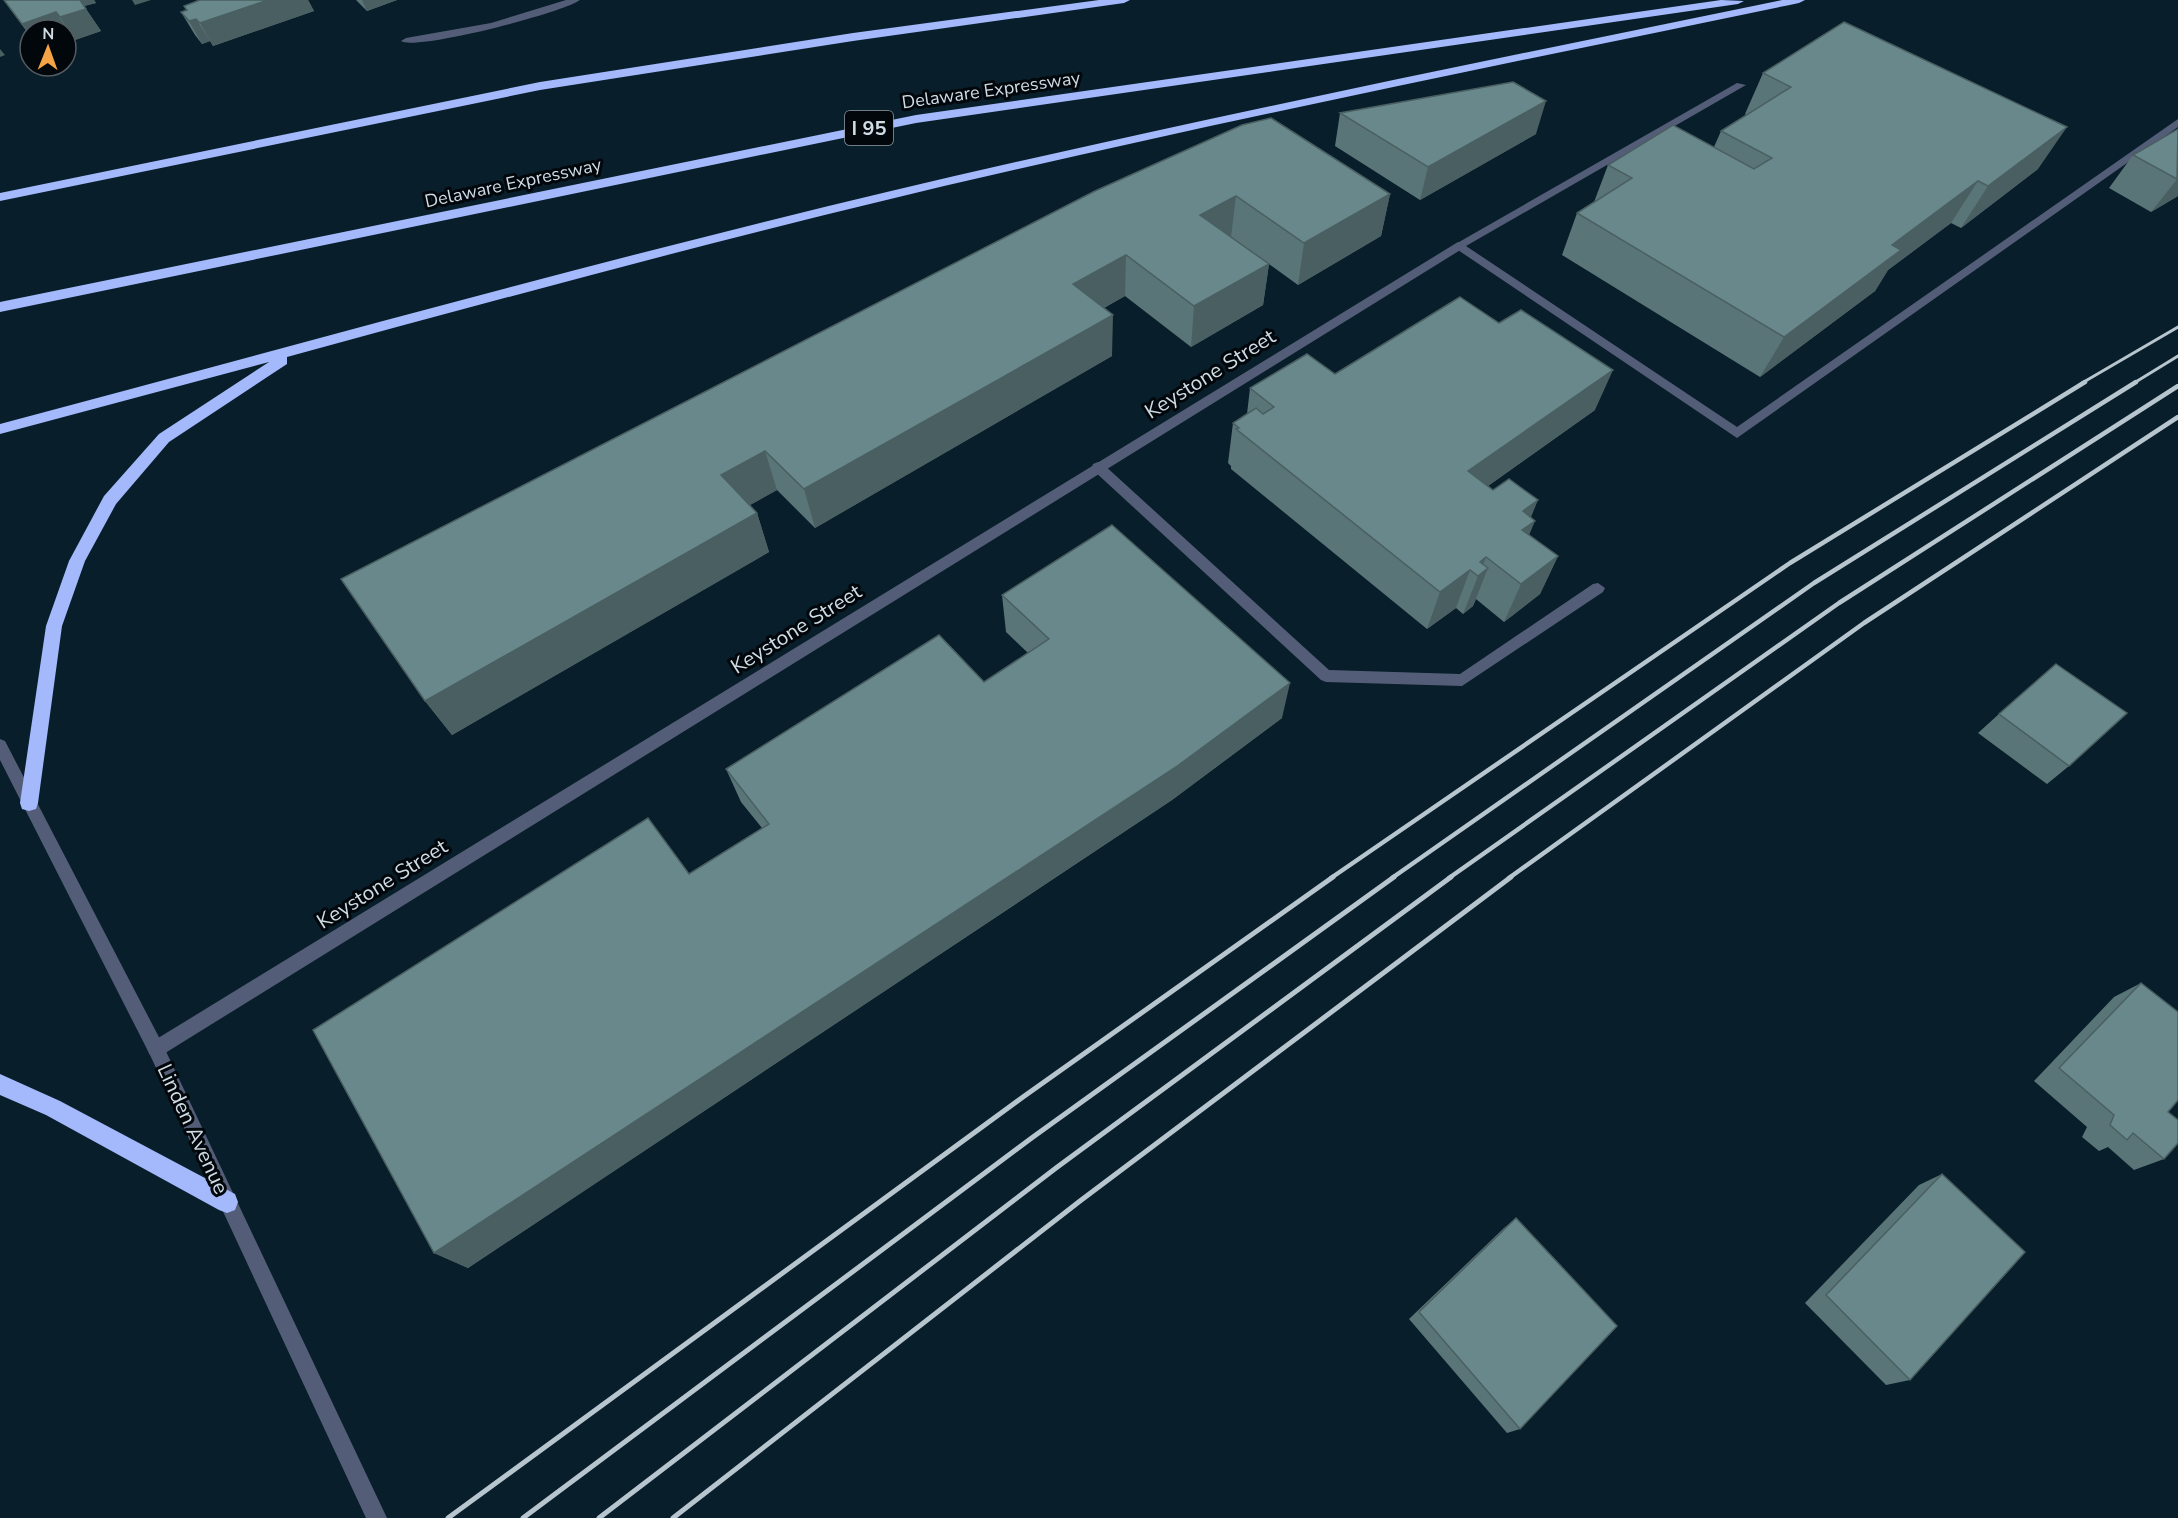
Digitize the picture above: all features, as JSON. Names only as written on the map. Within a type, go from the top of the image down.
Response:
[{"type":"highway","points":[[0,197],[540,86],[853,37],[1124,0]]},
{"type":"highway","name":"Delaware Expressway","points":[[0,307],[916,118],[1748,0]]},
{"type":"highway","points":[[0,429],[714,237],[1048,158],[1799,0]]},
{"type":"highway","points":[[29,804],[54,626],[77,561],[110,500],[164,438],[298,350]]},
{"type":"highway","points":[[0,1084],[53,1108],[226,1202]]},
{"type":"street","points":[[406,41],[482,30],[520,21],[575,0]]},
{"type":"street","name":"Keystone Street","points":[[156,1049],[1458,246],[1741,85]]},
{"type":"street","points":[[1458,246],[1737,433],[2178,122]]},
{"type":"street","points":[[1098,467],[1326,676],[1462,680],[1598,588]]},
{"type":"street","name":"Linden Avenue","points":[[0,745],[156,1049],[226,1202],[377,1518]]},
{"type":"building","points":[[4,0],[80,0],[86,9],[60,17],[56,12],[39,18],[18,19]]},
{"type":"building","points":[[200,0],[268,0],[200,23],[196,19],[189,21],[181,12],[187,10],[184,6]]},
{"type":"building","points":[[1844,22],[2067,127],[1988,186],[1978,181],[1892,245],[1901,250],[1784,337],[1577,213],[1632,178],[1608,165],[1673,125],[1754,169],[1772,158],[1721,131],[1791,87],[1763,73]]},
{"type":"building","points":[[1513,82],[1546,101],[1428,167],[1340,113]]},
{"type":"building","points":[[1271,118],[1390,194],[1304,243],[1236,196],[1200,215],[1269,264],[1194,306],[1126,255],[1073,284],[1113,315],[804,489],[765,451],[721,475],[757,513],[425,701],[341,579],[1095,191],[1242,125]]},
{"type":"building","points":[[2178,129],[2177,179],[2133,155]]},
{"type":"building","points":[[1460,297],[1499,323],[1521,310],[1613,370],[1468,471],[1493,490],[1509,479],[1538,500],[1523,511],[1535,521],[1522,530],[1558,556],[1521,584],[1486,557],[1480,562],[1488,568],[1478,576],[1470,570],[1440,592],[1236,429],[1239,428],[1233,423],[1256,408],[1263,414],[1274,407],[1250,388],[1307,354],[1335,374]]},
{"type":"building","points":[[1112,525],[1290,683],[1176,767],[434,1253],[313,1030],[648,818],[689,874],[769,824],[726,769],[939,635],[984,682],[1049,639],[1002,595]]},
{"type":"building","points":[[2056,664],[2127,713],[2069,766],[1999,714]]},
{"type":"building","points":[[2141,983],[2178,1012],[2178,1100],[2168,1112],[2178,1120],[2178,1143],[2164,1159],[2133,1133],[2127,1140],[2110,1125],[2114,1115],[2059,1068]]},
{"type":"building","points":[[1942,1174],[2025,1252],[1910,1380],[1826,1295]]},
{"type":"building","points":[[1516,1218],[1617,1326],[1520,1429],[1419,1312]]},
{"type":"railway","points":[[2082,383],[2178,327]]},
{"type":"railway","points":[[2134,383],[2178,356]]},
{"type":"railway","points":[[1331,878],[1790,563],[2085,382]]},
{"type":"railway","points":[[1392,878],[1814,583],[2136,382]]},
{"type":"railway","points":[[1449,878],[1839,603],[2178,386]]},
{"type":"railway","points":[[1509,878],[1864,623],[2178,417]]},
{"type":"railway","points":[[448,1518],[1023,1097],[1333,877]]},
{"type":"railway","points":[[523,1518],[1033,1137],[1394,877]]},
{"type":"railway","points":[[599,1518],[1056,1168],[1451,877]]},
{"type":"railway","points":[[673,1518],[1080,1201],[1511,877]]}]
